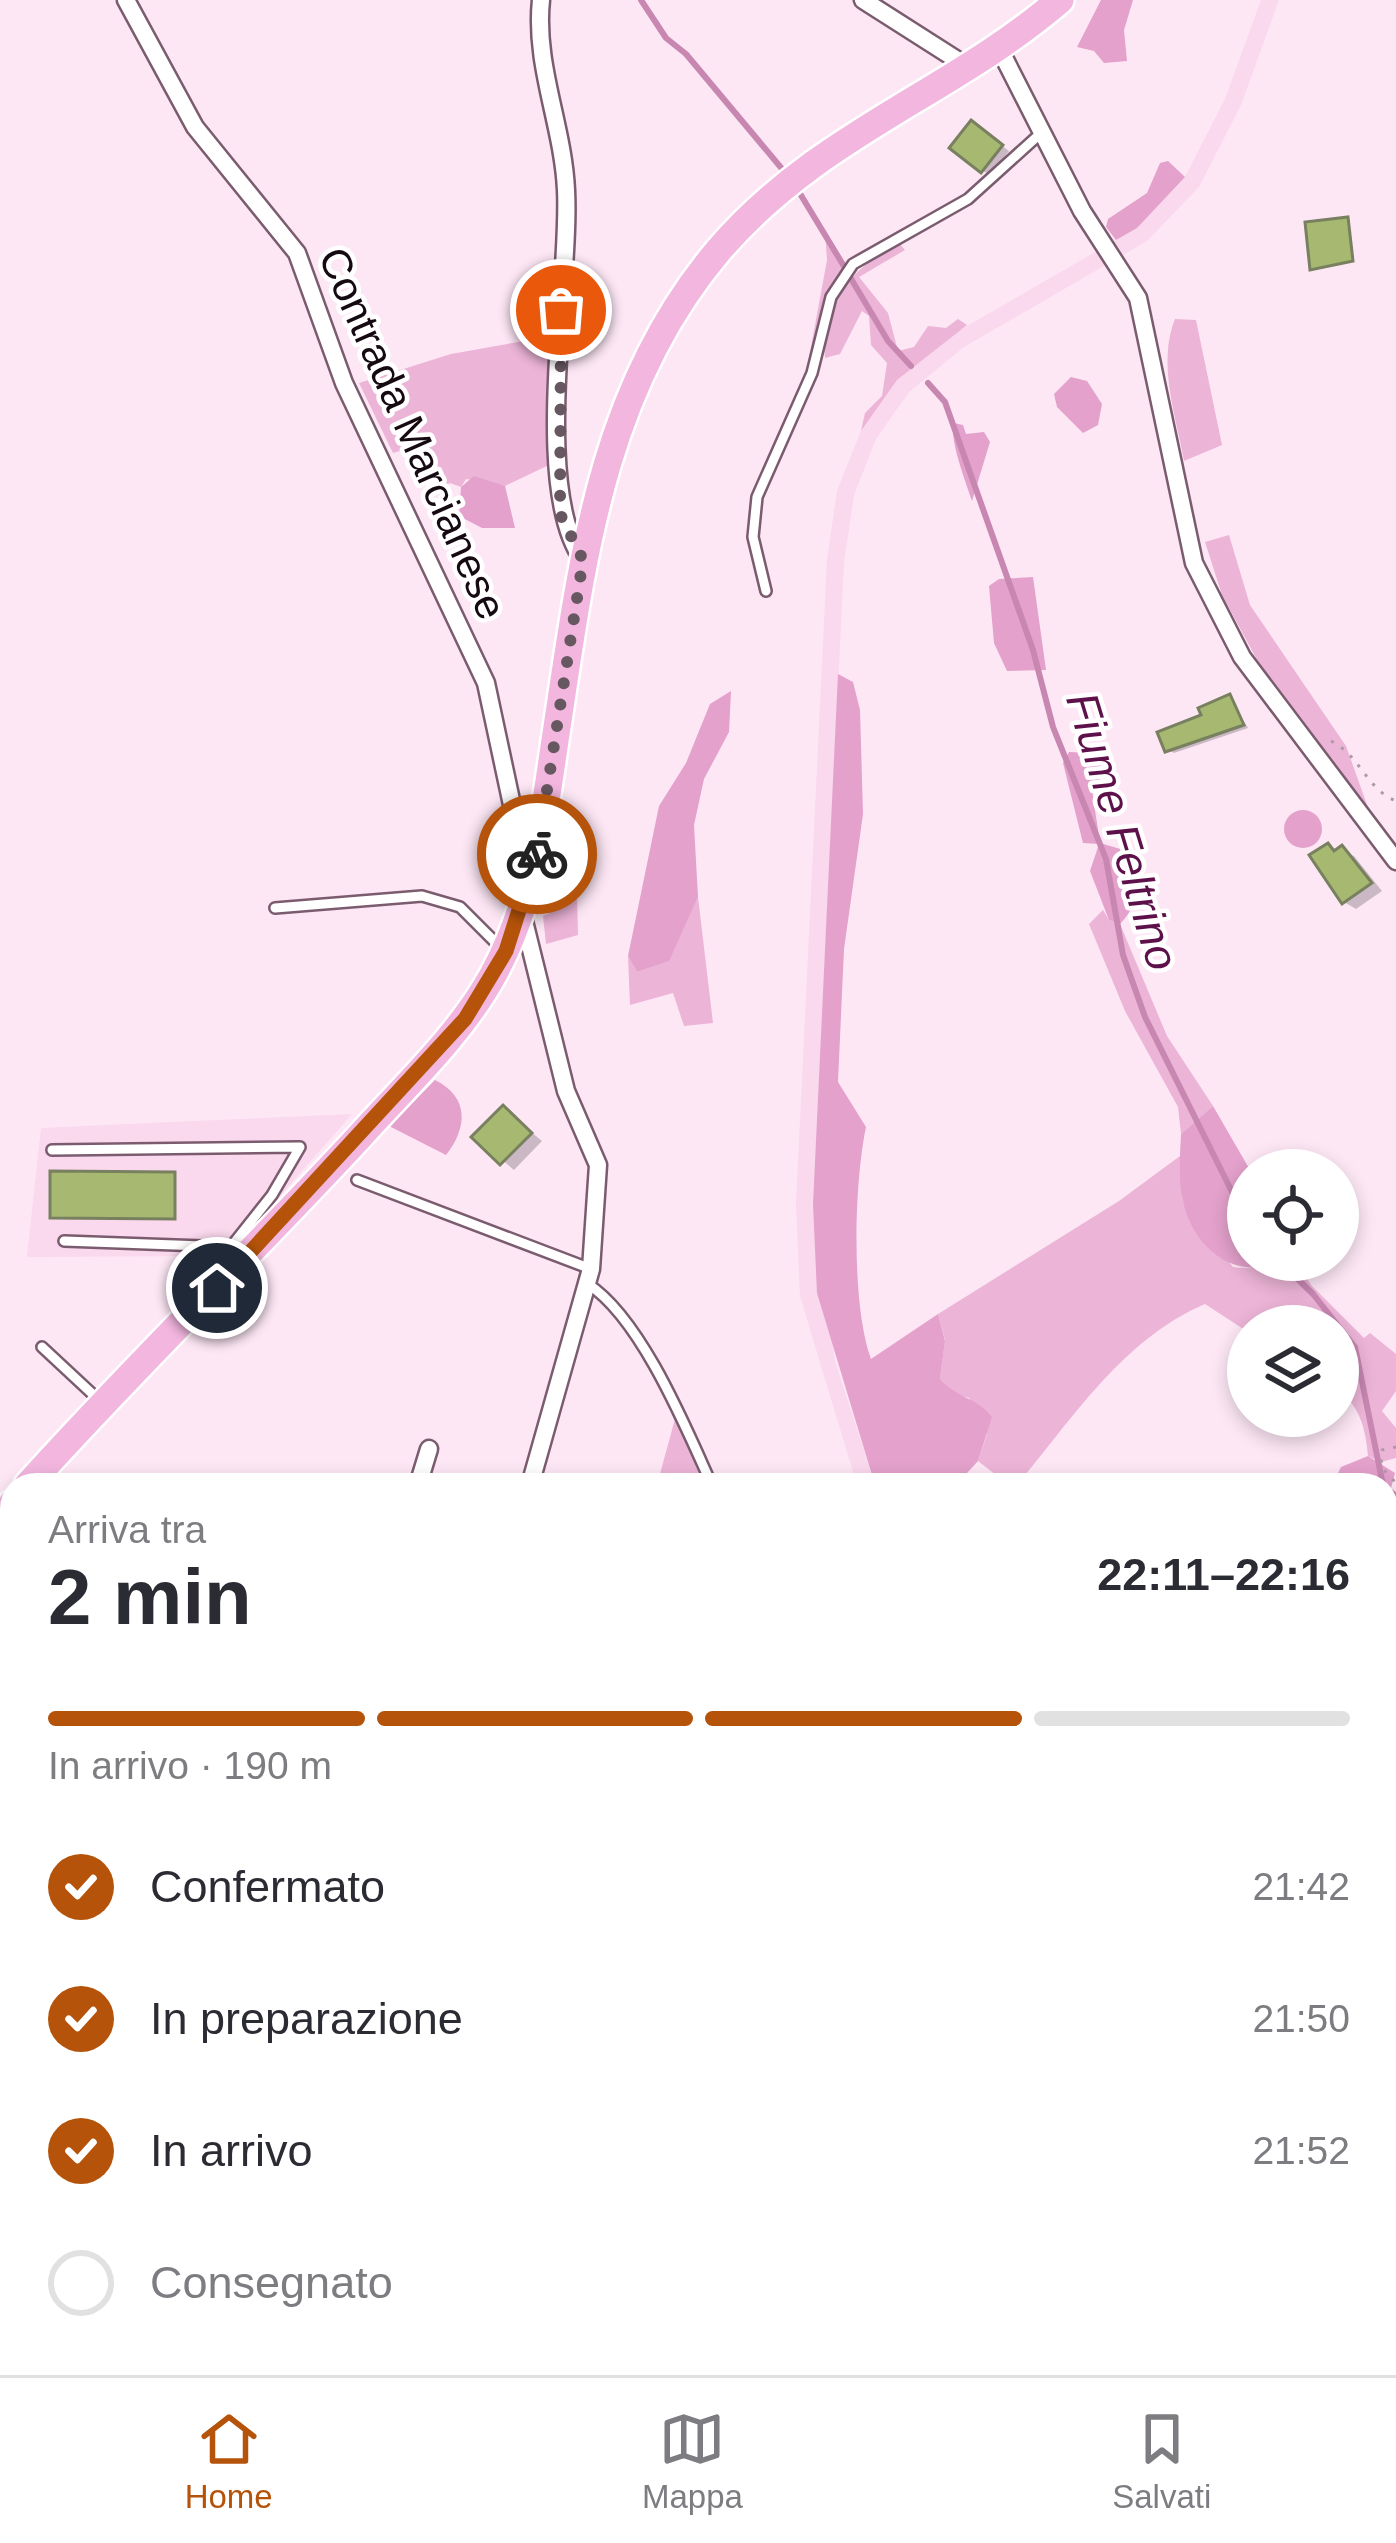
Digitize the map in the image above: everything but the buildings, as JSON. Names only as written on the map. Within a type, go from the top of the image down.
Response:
[{"type":"main road","points":[[41,1473],[233,1258],[454,1032],[506,951],[522,913],[534,863],[583,560],[606,456],[635,383],[672,315],[717,252],[770,194],[831,148],[997,44],[1056,1]]},
{"type":"street","name":"Contrada Marcianese","points":[[126,0],[195,128],[297,253],[344,383],[486,683],[521,847],[534,863]]},
{"type":"street","points":[[541,0],[537,32],[558,130],[568,228],[558,350],[560,514],[583,560]]},
{"type":"street","points":[[863,0],[964,65]]},
{"type":"street","points":[[997,44],[1082,211],[1138,298],[1194,563],[1242,657],[1396,861]]},
{"type":"street","points":[[522,913],[566,1091],[598,1165],[589,1276],[533,1473]]},
{"type":"street","points":[[422,1473],[429,1449]]},
{"type":"lane","points":[[766,591],[753,537],[758,497],[812,373],[840,279],[853,264],[968,199],[1041,133]]},
{"type":"lane","points":[[274,908],[422,896],[460,908],[506,951]]},
{"type":"lane","points":[[52,1150],[300,1147],[233,1258],[203,1246],[64,1241]]},
{"type":"lane","points":[[357,1180],[589,1276],[659,1378],[706,1473]]},
{"type":"lane","points":[[42,1347],[104,1404]]},
{"type":"path","points":[[1329,740],[1361,764],[1380,794],[1396,801]]},
{"type":"path","points":[[1387,1473],[1381,1466],[1382,1450],[1396,1448]]},
{"type":"shaded area","points":[[1101,0],[1133,0],[1124,30],[1127,61],[1104,63],[1094,51],[1077,47]]},
{"type":"shaded area","points":[[1261,0],[1279,0],[1241,105],[1199,187],[1147,241],[964,347],[909,392],[876,439],[854,495],[844,562],[813,1204],[835,1361],[871,1473],[853,1473],[800,1296],[796,1204],[827,560],[837,491],[861,431],[897,380],[955,333],[1137,228],[1185,177],[1225,99]]},
{"type":"shaded area","points":[[1168,161],[1185,177],[1137,228],[1116,240],[1106,227],[1108,219],[1147,193],[1160,163]]},
{"type":"shaded area","points":[[825,230],[845,265],[823,311],[806,374],[827,260]]},
{"type":"shaded area","points":[[899,243],[905,250],[859,277],[888,313],[898,351],[914,347],[928,326],[946,328],[958,319],[967,325],[897,380],[861,431],[865,413],[882,396],[887,363],[871,345],[869,316],[862,311],[840,354],[825,358],[828,321],[855,275]]},
{"type":"shaded area","points":[[1175,319],[1196,320],[1222,445],[1184,461],[1168,371]]},
{"type":"shaded area","points":[[552,336],[551,464],[505,486],[466,479],[461,487],[450,483],[440,487],[421,445],[393,453],[359,383],[451,354]]},
{"type":"shaded area","points":[[1071,377],[1087,381],[1102,404],[1098,425],[1083,433],[1057,407],[1054,394]]},
{"type":"shaded area","points":[[954,423],[963,425],[966,434],[984,432],[990,442],[972,501],[956,450]]},
{"type":"shaded area","points":[[474,476],[505,486],[515,528],[482,528],[459,516],[461,487]]},
{"type":"shaded area","points":[[1229,535],[1250,605],[1346,746],[1370,813],[1269,682],[1222,595],[1205,542]]},
{"type":"shaded area","points":[[1033,577],[1046,670],[1007,671],[994,643],[989,586],[999,579]]},
{"type":"shaded area","points":[[838,674],[853,682],[860,710],[863,814],[844,949],[838,1082],[866,1127],[857,1211],[860,1308],[871,1359],[938,1314],[945,1341],[940,1379],[992,1417],[978,1461],[967,1473],[871,1473],[817,1293],[813,1204]]},
{"type":"shaded area","points":[[731,691],[729,732],[704,779],[694,825],[698,897],[669,961],[637,972],[628,956],[659,806],[686,763],[710,704]]},
{"type":"shaded area","points":[[1069,752],[1091,753],[1108,769],[1092,790],[1100,843],[1127,851],[1138,878],[1132,907],[1120,924],[1109,920],[1090,871],[1099,844],[1083,843],[1063,763]]},
{"type":"shaded area","points":[[1303,810],[1316,816],[1322,829],[1316,842],[1303,848],[1290,842],[1284,829],[1290,816]]},
{"type":"shaded area","points":[[577,897],[578,935],[546,944],[543,916],[550,913],[549,898]]},
{"type":"shaded area","points":[[698,897],[713,1023],[684,1026],[673,993],[630,1005],[628,956],[637,972],[668,961]]},
{"type":"shaded area","points":[[1103,910],[1109,920],[1120,924],[1167,1036],[1213,1106],[1181,1134],[1178,1107],[1125,1011],[1089,924]]},
{"type":"shaded area","points":[[435,1080],[454,1095],[462,1113],[458,1134],[446,1155],[389,1126]]},
{"type":"shaded area","points":[[1213,1106],[1238,1149],[1227,1149],[1227,1261],[1206,1246],[1188,1217],[1180,1185],[1181,1134]]},
{"type":"shaded area","points":[[352,1114],[216,1269],[200,1256],[27,1257],[41,1128]]},
{"type":"shaded area","points":[[1180,1156],[1183,1202],[1227,1259],[1227,1281],[1309,1281],[1331,1305],[1227,1305],[1227,1318],[1205,1304],[1176,1319],[1101,1382],[1027,1473],[994,1473],[978,1461],[987,1434],[969,1398],[951,1392],[940,1379],[945,1340],[938,1314],[1119,1201]]},
{"type":"shaded area","points":[[1359,1333],[1364,1338],[1370,1333],[1396,1354],[1396,1391],[1382,1411],[1396,1428],[1396,1458],[1381,1462],[1368,1456],[1360,1419]]},
{"type":"shaded area","points":[[675,1419],[699,1473],[660,1473]]},
{"type":"shaded area","points":[[1368,1456],[1395,1473],[1338,1473],[1341,1467]]},
{"type":"waterway","name":"Fiume Feltrino","points":[[641,0],[666,38],[686,54],[788,176]]},
{"type":"waterway","name":"Fiume Feltrino","points":[[796,187],[845,268]]},
{"type":"waterway","name":"Fiume Feltrino","points":[[850,277],[888,341],[911,366]]},
{"type":"waterway","name":"Fiume Feltrino","points":[[928,383],[945,402],[1033,650],[1053,727],[1106,859],[1123,955],[1145,1017],[1227,1182]]},
{"type":"waterway","name":"Fiume Feltrino","points":[[1300,1281],[1355,1347],[1381,1473]]},
{"type":"way so far","points":[[537,854],[583,560],[560,514],[561,310]]},
{"type":"route","points":[[217,1288],[465,1019],[506,951],[522,913],[537,854]]}]
